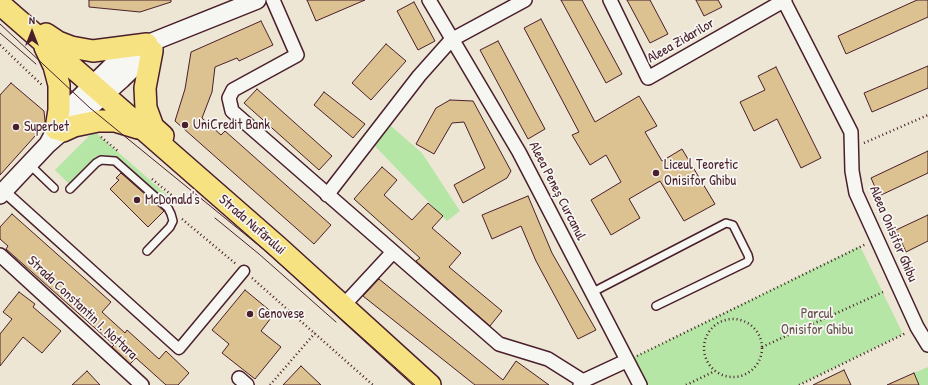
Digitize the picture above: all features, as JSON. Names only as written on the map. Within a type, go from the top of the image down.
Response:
[{"type":"main road","name":"Strada Nufărului","points":[[0,4],[343,306],[430,385]]},
{"type":"main road","points":[[20,21],[36,26],[58,42],[83,50],[107,51],[154,44],[145,88],[148,118],[153,127],[176,150],[185,167]]},
{"type":"main road","points":[[43,43],[54,66],[59,85],[59,110],[56,135]]},
{"type":"main road","points":[[56,135],[84,123],[105,121],[126,124],[146,132]]},
{"type":"street","points":[[244,271],[179,349],[2,193],[30,165],[98,90],[154,44],[257,0]]},
{"type":"street","points":[[273,0],[297,55],[233,90],[230,95],[229,102],[232,111],[499,344],[548,358],[581,383],[626,361]]},
{"type":"street","name":"Aleea Peneș Curcanul","points":[[429,0],[519,152],[626,361],[640,385]]},
{"type":"street","points":[[327,195],[418,76],[452,40],[525,0]]},
{"type":"street","name":"Aleea Zidarilor","points":[[610,0],[648,78],[784,0]]},
{"type":"street","name":"Aleea Onisifor Ghibu","points":[[784,0],[851,132],[852,171],[856,193],[876,240],[917,327],[928,345]]},
{"type":"street","points":[[343,306],[393,252]]},
{"type":"street","name":"Strada Constantin I. Nottara","points":[[0,255],[139,384]]},
{"type":"lane","points":[[70,189],[96,163],[101,160],[115,161],[168,208],[171,214],[173,221],[170,227],[147,251]]},
{"type":"lane","points":[[30,165],[54,188]]},
{"type":"lane","points":[[591,293],[726,223],[733,225],[748,255],[747,262],[656,306]]},
{"type":"path","points":[[852,148],[928,114]]},
{"type":"path","points":[[626,361],[724,312],[876,240]]},
{"type":"path","points":[[244,271],[373,385]]},
{"type":"path","points":[[762,347],[882,292]]},
{"type":"path","points":[[739,320],[748,324],[755,330],[760,338],[762,347],[756,365],[742,376],[732,377],[723,376],[708,364],[704,345],[707,336],[713,328],[721,322],[739,320]]},
{"type":"path","points":[[798,385],[917,327]]},
{"type":"path","points":[[270,385],[315,333]]},
{"type":"path","points":[[686,385],[715,371]]},
{"type":"green space","points":[[384,120],[422,153],[460,211],[447,221],[369,140]]},
{"type":"green space","points":[[94,131],[167,195],[168,204],[115,159],[107,156],[99,155],[71,186],[55,170]]},
{"type":"green space","name":"Parcul Onisifor Ghibu","points":[[860,246],[903,334],[799,385],[640,385],[626,361]]},
{"type":"green space","points":[[928,367],[928,385],[919,385],[914,373]]},
{"type":"building","points":[[89,0],[171,0],[171,2],[140,12],[89,7]]},
{"type":"building","points":[[307,0],[365,0],[316,21]]},
{"type":"building","points":[[561,0],[582,0],[622,74],[606,83]]},
{"type":"building","points":[[627,0],[650,0],[668,34],[650,43]]},
{"type":"building","points":[[696,0],[718,0],[722,7],[704,16]]},
{"type":"building","points":[[917,0],[928,0],[928,17],[846,54],[838,36]]},
{"type":"building","points":[[414,2],[435,41],[418,50],[397,11]]},
{"type":"building","name":"Liceul Teoretic Onisifor Ghibu","points":[[541,19],[595,122],[639,96],[657,126],[645,132],[662,161],[682,149],[715,204],[684,221],[660,181],[629,199],[640,218],[611,235],[591,200],[621,182],[606,155],[590,165],[572,135],[579,132],[524,28]]},
{"type":"building","points":[[261,21],[273,45],[239,61],[237,58],[215,67],[212,92],[202,118],[221,135],[225,131],[331,225],[314,244],[175,121],[185,89],[191,52]]},
{"type":"building","points":[[498,41],[545,129],[528,139],[480,50]]},
{"type":"building","points":[[386,44],[406,61],[371,100],[352,83]]},
{"type":"building","points":[[928,66],[928,88],[872,112],[864,93]]},
{"type":"building","points":[[776,67],[821,158],[801,168],[777,119],[754,131],[740,102],[765,90],[758,76]]},
{"type":"building","points":[[11,83],[44,111],[45,121],[44,126],[0,175],[0,95]]},
{"type":"building","points":[[257,89],[332,156],[319,170],[244,103]]},
{"type":"building","points":[[324,92],[365,124],[353,138],[314,105]]},
{"type":"building","points":[[450,100],[473,101],[511,171],[507,178],[463,203],[454,185],[485,168],[464,122],[452,123],[434,154],[416,144],[436,108]]},
{"type":"building","points":[[928,151],[928,173],[879,196],[871,178]]},
{"type":"building","points":[[382,167],[397,180],[384,195],[412,220],[428,203],[443,216],[432,228],[461,253],[449,267],[502,311],[490,326],[416,261],[420,258],[354,199]]},
{"type":"building","name":"McDonald's","points":[[121,173],[164,211],[148,227],[110,189],[119,180],[116,178]]},
{"type":"building","points":[[528,196],[552,253],[596,330],[578,339],[536,261],[521,226],[492,239],[482,215]]},
{"type":"building","points":[[12,214],[111,302],[102,312],[125,333],[127,330],[159,359],[166,351],[189,373],[178,385],[166,385],[136,358],[130,364],[112,347],[114,345],[6,249],[8,246],[0,239],[0,227]]},
{"type":"building","points":[[928,215],[928,241],[906,252],[896,230]]},
{"type":"building","points":[[379,279],[503,380],[516,361],[549,385],[475,385],[363,296]]},
{"type":"building","points":[[245,290],[274,314],[261,331],[281,347],[255,379],[222,353],[229,344],[212,330]]},
{"type":"building","points":[[19,292],[35,304],[33,307],[61,331],[42,353],[23,337],[0,366],[0,334],[12,319],[3,312]]},
{"type":"building","points":[[301,366],[321,385],[283,385]]},
{"type":"building","points":[[844,370],[851,385],[813,385]]},
{"type":"building","points":[[87,371],[100,385],[72,385]]},
{"type":"building","points":[[914,373],[919,385],[887,385]]},
{"type":"tram line","points":[[0,24],[90,108],[263,249],[415,385]]},
{"type":"tram line","points":[[0,33],[36,64]]},
{"type":"tram line","points":[[215,218],[259,254],[336,322]]},
{"type":"place","name":"UniCredit Bank","points":[[185,125]]},
{"type":"place","name":"Superbet","points":[[16,127]]},
{"type":"place","name":"Liceul Teoretic Onisifor Ghibu","points":[[656,173]]},
{"type":"place","name":"McDonald's","points":[[137,200]]},
{"type":"place","name":"Genovese","points":[[250,314]]}]
